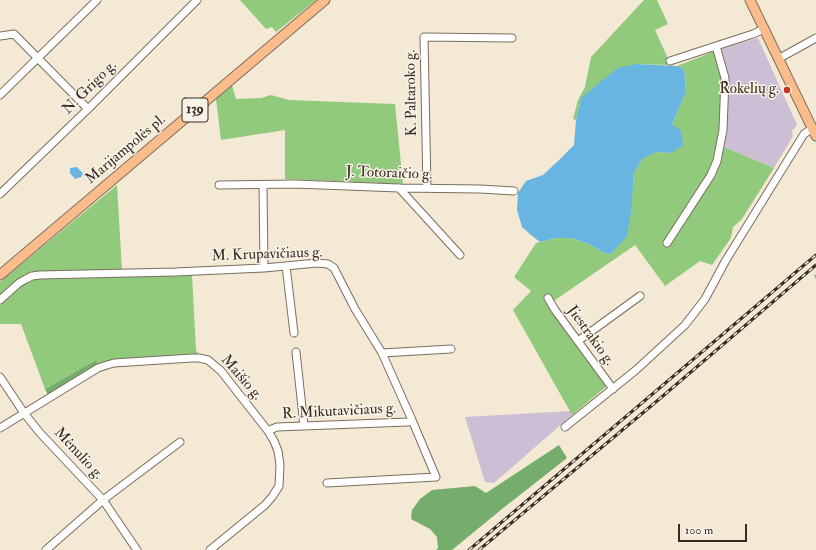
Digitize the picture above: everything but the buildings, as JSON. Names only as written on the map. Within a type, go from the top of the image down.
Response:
[{"type":"main road","name":"Marijampolės pl.","points":[[0,275],[325,0]]},
{"type":"main road","points":[[750,0],[814,132]]},
{"type":"street","points":[[0,95],[97,0]]},
{"type":"street","name":"N. Grigo g.","points":[[0,194],[197,0]]},
{"type":"street","points":[[670,61],[764,29]]},
{"type":"street","points":[[0,36],[14,34],[88,109]]},
{"type":"street","name":"K. Paltaroko g.","points":[[427,188],[424,37],[512,38]]},
{"type":"street","points":[[778,59],[816,38]]},
{"type":"street","points":[[667,243],[711,174],[717,161],[724,130],[725,78],[716,46]]},
{"type":"street","points":[[565,427],[636,370],[685,325],[705,298],[726,260],[804,134],[814,132]]},
{"type":"street","points":[[263,184],[264,268]]},
{"type":"street","name":"J. Totoraičio g.","points":[[219,185],[295,184],[514,191]]},
{"type":"street","points":[[400,188],[460,255]]},
{"type":"street","name":"M. Krupavičiaus g.","points":[[0,300],[26,278],[40,275],[175,272],[264,268],[317,263],[328,264],[334,268],[355,309],[382,353],[436,477],[328,483]]},
{"type":"street","points":[[286,266],[294,333]]},
{"type":"street","points":[[578,341],[640,296]]},
{"type":"street","name":"Jiestrakio g.","points":[[548,298],[555,310],[613,389]]},
{"type":"street","points":[[382,353],[451,349]]},
{"type":"street","points":[[296,352],[304,426]]},
{"type":"street","name":"Maišio g.","points":[[0,428],[98,368],[106,365],[114,363],[199,358],[208,360],[221,371],[268,431],[278,451],[280,465],[279,486],[272,497],[210,550]]},
{"type":"street","name":"Mėnulio g.","points":[[0,377],[24,413],[40,433],[103,500],[137,550]]},
{"type":"street","name":"R. Mikutavičiaus g.","points":[[268,431],[277,427],[408,422],[412,420]]},
{"type":"street","points":[[46,550],[103,500],[180,442]]},
{"type":"shaded area","points":[[758,38],[797,125],[792,131],[793,136],[774,168],[724,147],[728,126],[720,49]]},
{"type":"shaded area","points":[[570,411],[572,415],[494,483],[485,482],[465,417]]},
{"type":"green space","points":[[240,0],[316,0],[276,32],[272,27],[266,29]]},
{"type":"green space","points":[[644,0],[657,0],[668,24],[655,30],[671,65],[636,64],[581,98],[576,120],[573,119],[578,100],[585,87],[591,57]]},
{"type":"green space","points":[[720,49],[728,78],[728,126],[724,147],[774,168],[742,219],[733,227],[731,238],[712,265],[700,261],[665,286],[635,245],[548,305],[607,386],[572,415],[513,310],[531,291],[514,277],[536,243],[556,238],[571,238],[589,244],[604,253],[611,254],[616,248],[633,186],[634,173],[643,157],[657,152],[671,153],[672,124],[686,92],[684,69],[677,66]]},
{"type":"green space","points":[[232,85],[236,99],[261,98],[271,95],[289,100],[395,104],[403,184],[285,179],[285,130],[221,140],[216,99]]},
{"type":"green space","points":[[117,185],[122,270],[36,272],[0,296],[0,282]]},
{"type":"green space","points":[[192,274],[196,350],[199,355],[98,365],[96,360],[45,389],[21,324],[0,324],[0,304],[21,285],[31,280],[39,278],[57,279]]},
{"type":"green space","points":[[96,360],[98,365],[48,395],[45,389]]},
{"type":"green space","points":[[559,445],[567,458],[452,550],[436,550],[438,548],[437,537],[430,529],[411,519],[412,510],[420,499],[432,490],[475,486],[486,493]]},
{"type":"water","points":[[636,64],[677,66],[684,69],[686,92],[672,124],[681,131],[683,145],[671,153],[657,152],[643,158],[634,173],[631,212],[627,236],[611,254],[604,253],[589,244],[571,238],[556,238],[540,242],[522,227],[517,210],[518,193],[526,181],[543,175],[574,145],[576,120],[581,98],[618,68]]},
{"type":"water","points":[[77,167],[83,174],[81,177],[75,179],[70,173],[70,168]]},
{"type":"railway","points":[[469,550],[816,255]]},
{"type":"railway","points":[[479,550],[816,265]]},
{"type":"place","name":"Rokelių g.","points":[[787,90]]}]
